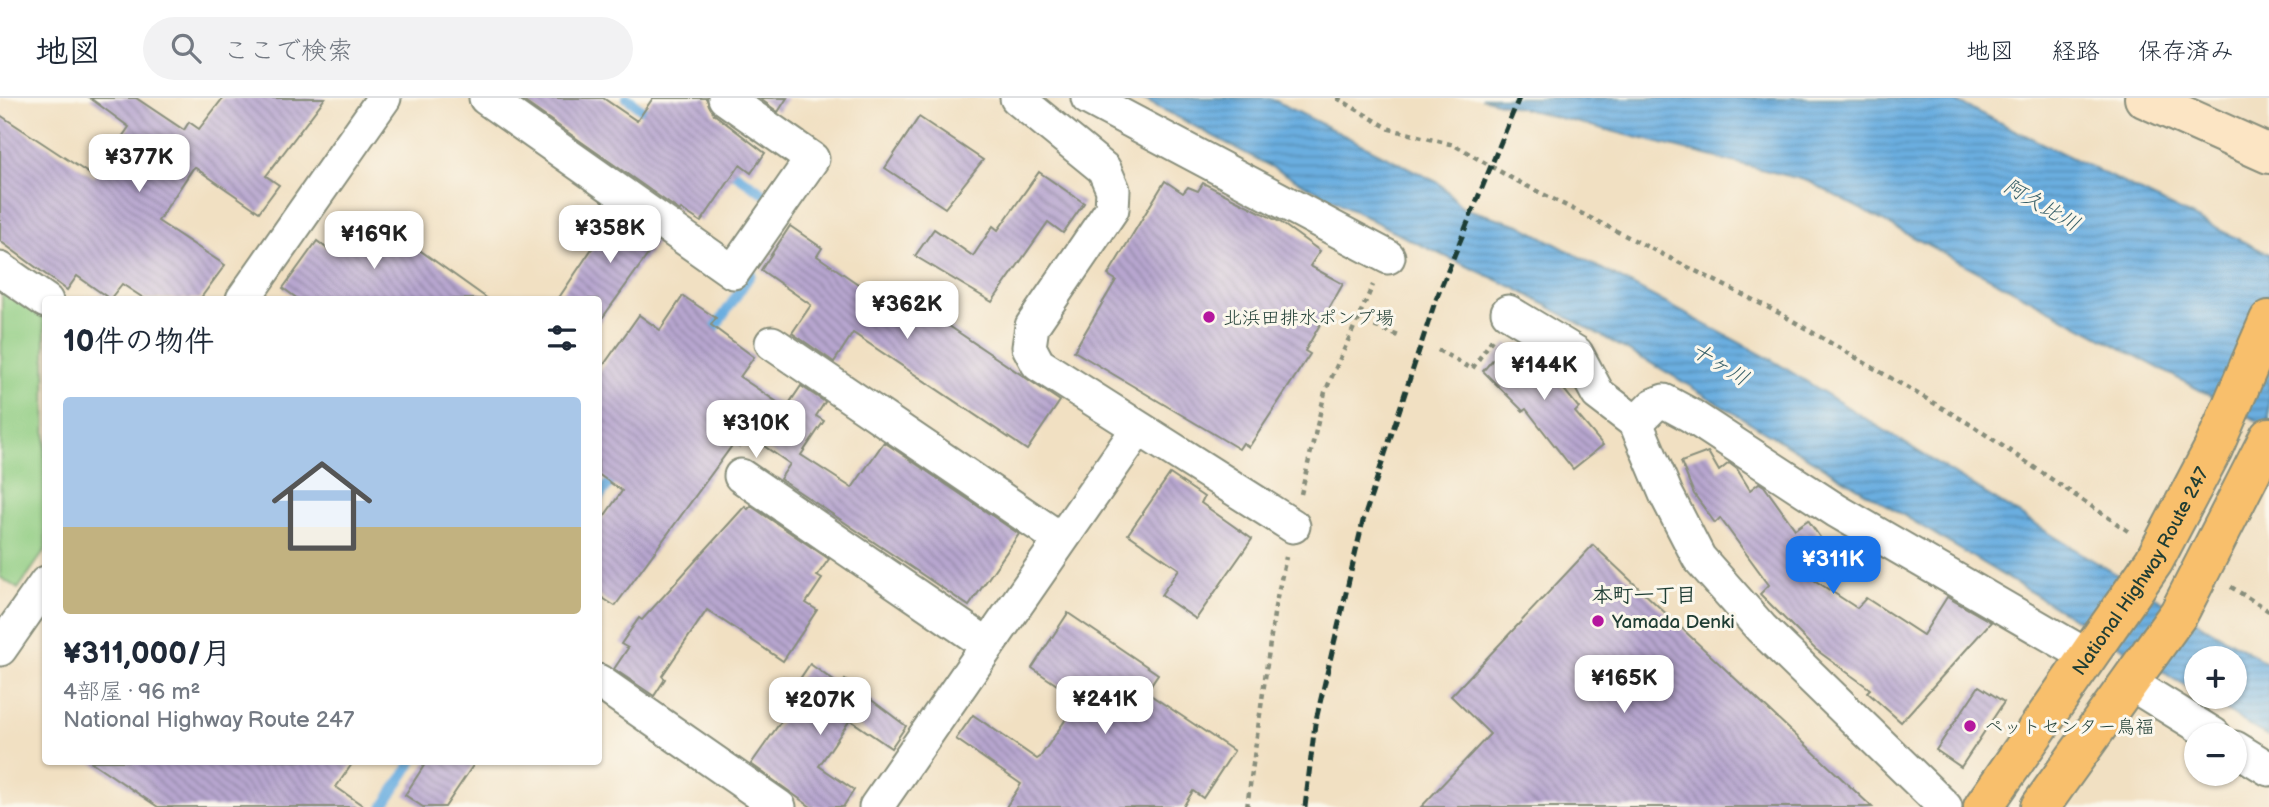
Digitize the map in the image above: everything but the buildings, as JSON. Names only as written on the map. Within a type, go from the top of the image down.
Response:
[{"type":"highway","name":"National Highway Route 247","points":[[1983,807],[2093,651],[2162,547],[2213,449],[2269,320]]},
{"type":"highway","points":[[2040,807],[2210,575],[2269,437]]},
{"type":"main road","points":[[2144,98],[2269,154]]},
{"type":"street","points":[[245,296],[384,98]]},
{"type":"street","points":[[486,98],[733,272],[812,159],[725,98]]},
{"type":"street","points":[[1017,98],[1104,169],[1113,190],[1112,209],[1032,326],[1029,347],[1038,364],[1293,526]]},
{"type":"street","points":[[1087,98],[1388,257]]},
{"type":"street","points":[[0,269],[42,298]]},
{"type":"street","points":[[1508,312],[1576,352],[1598,394],[1636,423],[1666,494],[1699,558],[1761,628],[1945,807]]},
{"type":"street","points":[[772,343],[1060,539]]},
{"type":"street","points":[[1636,423],[1654,405],[1664,401],[1690,415],[1837,512],[2093,651]]},
{"type":"street","points":[[876,807],[1138,429]]},
{"type":"street","points":[[741,476],[988,645]]},
{"type":"street","points":[[0,649],[42,589]]},
{"type":"street","points":[[2134,677],[2197,723]]},
{"type":"street","points":[[602,684],[779,807]]},
{"type":"street","points":[[2247,755],[2269,769]]},
{"type":"path","points":[[1337,98],[1390,129],[1454,145],[1513,179],[1782,314],[1973,426],[2128,531]]},
{"type":"path","points":[[1356,319],[1401,337]]},
{"type":"path","points":[[1438,351],[1472,369],[1489,344]]},
{"type":"path","points":[[2210,575],[2269,611]]},
{"type":"green space","points":[[2,289],[42,317],[42,555],[18,589],[0,577]]},
{"type":"water","name":"十ヶ川","points":[[1141,98],[1270,98],[1439,183],[1463,208],[1520,225],[1772,360],[2084,555],[2238,646],[2184,646],[2184,685],[1658,367],[1517,289],[1408,239]]},
{"type":"water","name":"阿久比川","points":[[1481,98],[1949,98],[2269,254],[2269,427],[1808,181]]},
{"type":"water","points":[[2247,651],[2269,664],[2269,737],[2223,709],[2247,709]]},
{"type":"waterway","points":[[627,98],[655,119]]},
{"type":"waterway","points":[[725,167],[765,194]]},
{"type":"waterway","points":[[709,337],[751,274]]},
{"type":"waterway","points":[[602,493],[616,474]]},
{"type":"waterway","points":[[383,807],[410,765]]},
{"type":"railway","points":[[1305,807],[1315,724],[1363,521],[1435,302],[1519,98]]},
{"type":"place","name":"北浜田排水ポンプ場","points":[[1209,317]]},
{"type":"place","name":"Yamada Denki","points":[[1598,621]]},
{"type":"place","name":"ペットセンター鳥福","points":[[1970,726]]},
{"type":"district","name":"本町一丁目","points":[[1644,595]]}]
